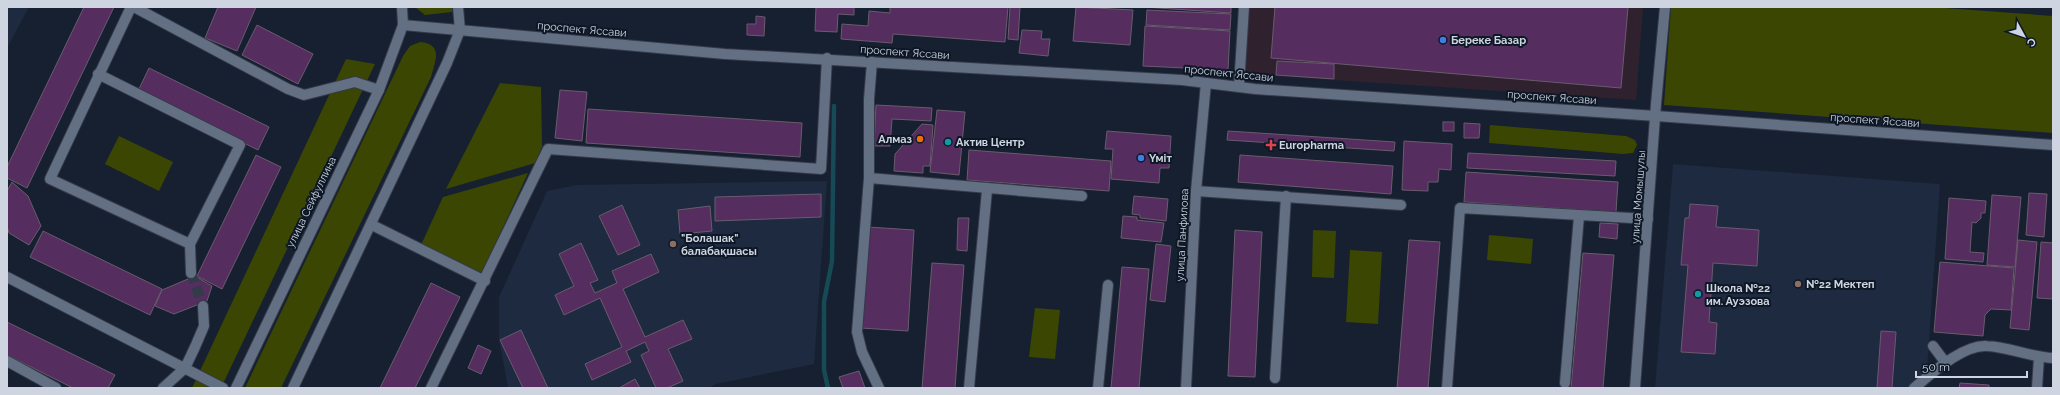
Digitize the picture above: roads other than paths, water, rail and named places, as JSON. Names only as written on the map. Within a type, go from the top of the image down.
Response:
[{"type":"street","points":[[190,244],[50,179],[98,74],[132,7],[288,89],[304,95],[355,82],[379,90]]},
{"type":"street","points":[[402,7],[403,25]]},
{"type":"street","points":[[293,388],[448,63],[460,30],[458,7]]},
{"type":"street","points":[[1239,86],[1244,7]]},
{"type":"street","name":"улица Момышулы","points":[[1635,388],[1665,7]]},
{"type":"street","name":"улица Сейфуллина","points":[[236,388],[379,90],[403,25]]},
{"type":"street","name":"проспект Яссави","points":[[403,25],[725,54],[827,58],[1206,83],[2053,145]]},
{"type":"street","points":[[431,388],[485,281],[548,149],[821,169],[827,58]]},
{"type":"street","points":[[872,62],[869,99],[869,178],[857,332],[862,352],[879,388]]},
{"type":"street","points":[[98,74],[240,145],[190,244],[191,273]]},
{"type":"street","name":"улица Панфилова","points":[[1186,388],[1196,191],[1206,83]]},
{"type":"street","points":[[869,178],[987,190],[1082,196]]},
{"type":"street","points":[[969,388],[987,190]]},
{"type":"street","points":[[1196,191],[1400,205]]},
{"type":"street","points":[[1275,378],[1286,196]]},
{"type":"street","points":[[1447,388],[1460,208],[1648,219]]},
{"type":"street","points":[[1565,383],[1579,216]]},
{"type":"street","points":[[372,225],[485,281]]},
{"type":"street","points":[[7,277],[223,388]]},
{"type":"street","points":[[1098,388],[1108,285]]},
{"type":"street","points":[[163,388],[185,368],[204,326],[203,306]]},
{"type":"street","points":[[1914,388],[1945,362],[1975,347],[1986,345],[2039,358],[2053,358]]},
{"type":"street","points":[[1933,346],[1945,362]]},
{"type":"street","points":[[2037,388],[2039,358]]},
{"type":"street","points":[[7,361],[56,388]]},
{"type":"waterway","points":[[828,388],[824,370],[824,302],[832,261],[834,106]]},
{"type":"tunnel","points":[[191,273],[203,306]]},
{"type":"place","name":"Береке Базар","points":[[1443,40]]},
{"type":"place","name":"Алмаз","points":[[920,139]]},
{"type":"place","name":"Актив Центр","points":[[948,142]]},
{"type":"place","name":"Europharma","points":[[1271,145]]},
{"type":"place","name":"Үміт","points":[[1141,158]]},
{"type":"place","name":"\"Болашак\" балабақшасы","points":[[673,244]]},
{"type":"place","name":"№22 Мектеп","points":[[1798,284]]},
{"type":"place","name":"Школа №22 им. Ауэзова","points":[[1698,294]]}]
